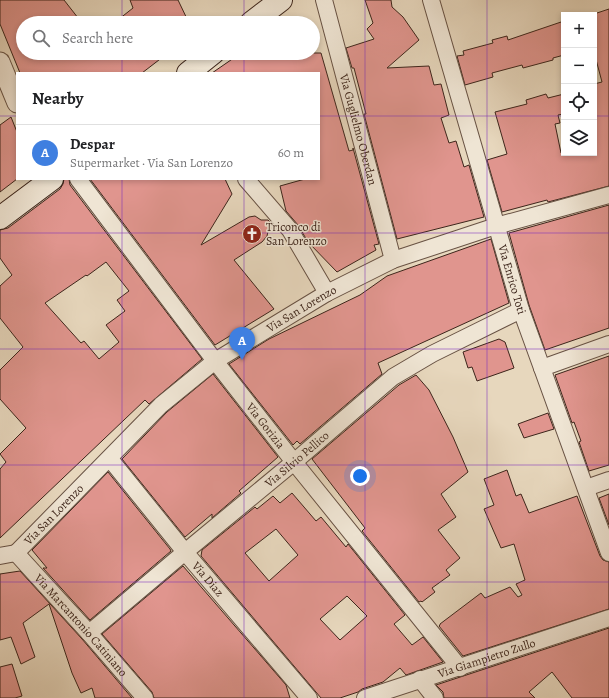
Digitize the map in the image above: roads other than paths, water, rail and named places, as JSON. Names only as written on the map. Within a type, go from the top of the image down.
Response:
[{"type":"main road","points":[[193,71],[205,60]]},
{"type":"main road","points":[[0,218],[50,180]]},
{"type":"street","name":"Via Guglielmo Oberdan","points":[[324,0],[393,260]]},
{"type":"street","name":"Via Enrico Toti","points":[[430,0],[521,310],[609,553]]},
{"type":"street","points":[[0,62],[16,101]]},
{"type":"street","name":"Via Gorizia","points":[[79,180],[215,361],[294,462],[460,668]]},
{"type":"street","points":[[247,180],[290,230],[327,293]]},
{"type":"street","name":"Via San Lorenzo","points":[[16,553],[110,459],[161,405],[215,361],[327,293],[393,260],[496,226],[609,195]]},
{"type":"street","name":"Via Silvio Pellico","points":[[89,633],[184,552],[294,462],[393,377],[432,354],[521,310]]},
{"type":"street","points":[[542,368],[609,344]]},
{"type":"street","name":"Via Diaz","points":[[110,459],[184,552],[309,698]]},
{"type":"street","points":[[586,488],[609,480]]},
{"type":"street","points":[[0,556],[16,553]]},
{"type":"street","name":"Via Marcantonio Catiniano","points":[[16,553],[89,633],[145,698]]},
{"type":"street","name":"Via Giampietro Zullo","points":[[365,698],[609,618]]},
{"type":"street","points":[[420,679],[435,698]]},
{"type":"place","name":"Triconco di San Lorenzo","points":[[252,234]]},
{"type":"place","name":"Despar","points":[[242,360]]}]
